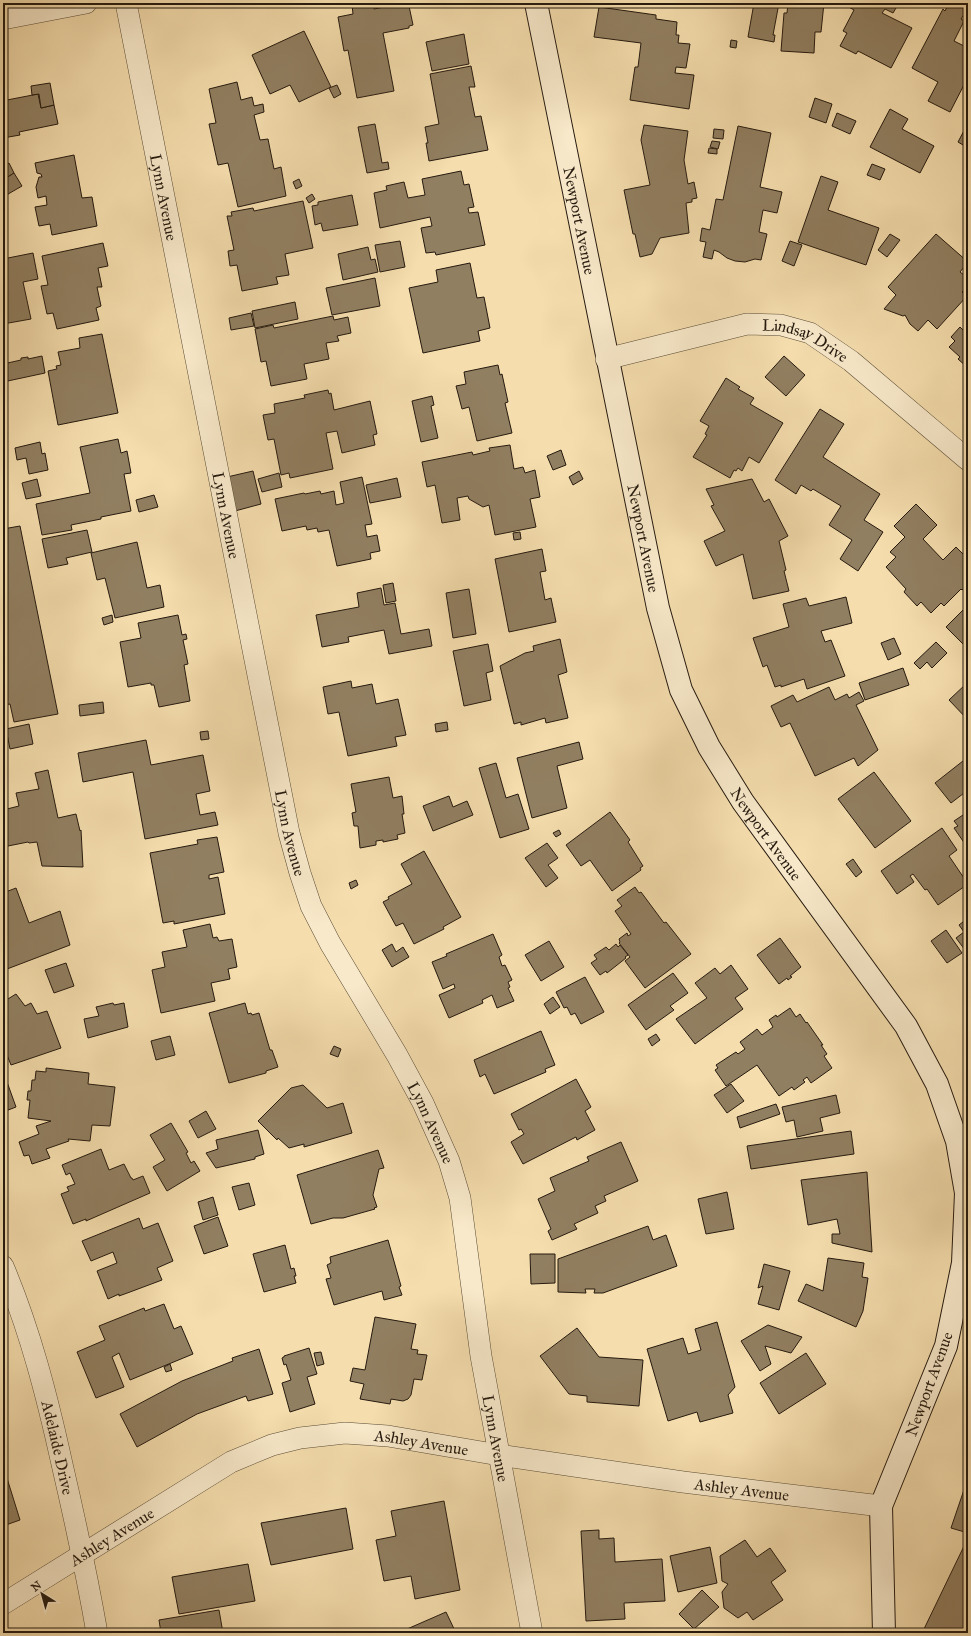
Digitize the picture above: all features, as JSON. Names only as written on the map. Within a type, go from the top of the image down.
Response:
[{"type":"street","points":[[3,20],[86,3]]},
{"type":"street","name":"Lynn Avenue","points":[[126,3],[289,833],[311,906],[330,943],[397,1055],[423,1103],[449,1161],[460,1198],[481,1356],[532,1633]]},
{"type":"street","name":"Newport Avenue","points":[[536,3],[606,358],[658,608],[681,690],[709,747],[743,802],[906,1026],[937,1084],[957,1141],[966,1193],[963,1263],[946,1346],[881,1506],[884,1633]]},
{"type":"street","name":"Lindsay Drive","points":[[606,358],[747,324],[780,325],[810,333],[851,361],[968,460]]},
{"type":"street","name":"Adelaide Drive","points":[[3,1266],[29,1334],[46,1394],[83,1555],[97,1633]]},
{"type":"street","name":"Ashley Avenue","points":[[3,1604],[231,1462],[272,1445],[300,1438],[345,1433],[388,1436],[499,1455],[683,1482],[881,1506]]},
{"type":"building","points":[[372,3],[374,9],[404,3],[404,7],[409,6],[413,25],[409,26],[409,28],[383,33],[394,91],[357,98],[348,50],[344,51],[338,17],[353,14],[352,5]]},
{"type":"building","points":[[754,3],[779,3],[773,35],[775,35],[774,42],[748,37]]},
{"type":"building","points":[[788,3],[824,3],[821,32],[815,32],[814,53],[781,51],[784,13],[787,13]]},
{"type":"building","points":[[845,3],[899,3],[893,13],[885,9],[882,13],[912,28],[891,68],[858,51],[856,54],[840,46],[847,33],[843,31],[854,10]]},
{"type":"building","points":[[949,3],[954,3],[967,10],[961,19],[964,21],[954,41],[968,48],[968,77],[950,112],[928,101],[938,82],[912,68],[943,9],[945,11]]},
{"type":"building","points":[[599,7],[656,15],[656,19],[677,22],[676,35],[679,35],[678,43],[690,44],[686,68],[676,67],[675,73],[694,75],[689,109],[630,100],[635,67],[638,67],[641,43],[594,37]]},
{"type":"building","points":[[304,31],[331,87],[299,102],[290,85],[270,94],[252,55]]},
{"type":"building","points":[[464,34],[469,64],[432,71],[426,42]]},
{"type":"building","points":[[731,40],[737,41],[736,48],[730,47]]},
{"type":"building","points":[[471,66],[475,87],[469,87],[475,117],[481,116],[488,150],[429,161],[425,127],[439,124],[430,74]]},
{"type":"building","points":[[237,82],[241,100],[252,97],[254,106],[263,104],[264,112],[254,115],[260,140],[268,139],[274,169],[281,167],[286,196],[238,207],[228,163],[218,165],[209,124],[216,123],[209,89]]},
{"type":"building","points":[[3,83],[7,100],[38,94],[41,108],[54,105],[58,124],[19,132],[20,135],[3,138]]},
{"type":"building","points":[[50,83],[54,105],[41,108],[39,94],[32,95],[31,86]]},
{"type":"building","points":[[337,85],[341,94],[334,98],[329,88]]},
{"type":"building","points":[[815,98],[832,104],[826,123],[809,117]]},
{"type":"building","points":[[890,109],[908,119],[902,129],[934,146],[920,173],[870,147]]},
{"type":"building","points":[[837,113],[856,121],[850,134],[832,126]]},
{"type":"building","points":[[968,123],[968,148],[958,142]]},
{"type":"building","points":[[375,124],[382,163],[388,162],[389,169],[367,173],[358,127]]},
{"type":"building","points":[[644,125],[688,131],[684,160],[688,184],[694,182],[697,198],[692,199],[692,202],[686,203],[689,233],[660,238],[652,254],[640,257],[635,234],[633,234],[624,190],[650,185],[641,140]]},
{"type":"building","points":[[738,126],[771,133],[760,187],[782,192],[777,213],[763,210],[759,232],[767,234],[761,260],[755,259],[745,262],[727,258],[714,250],[712,259],[703,257],[706,242],[700,241],[702,228],[710,230],[716,199],[723,200]]},
{"type":"building","points":[[714,129],[724,130],[723,139],[713,138]]},
{"type":"building","points":[[712,141],[720,142],[718,149],[710,147]]},
{"type":"building","points":[[709,148],[717,149],[717,154],[708,153]]},
{"type":"building","points":[[74,155],[82,198],[92,197],[97,226],[52,235],[50,224],[39,226],[35,207],[47,205],[46,196],[38,198],[36,187],[39,177],[42,177],[41,174],[37,173],[35,163]]},
{"type":"building","points":[[9,163],[14,173],[3,180],[3,167]]},
{"type":"building","points":[[872,164],[885,169],[880,180],[867,175]]},
{"type":"building","points":[[461,171],[464,185],[469,184],[474,207],[468,208],[469,213],[478,212],[485,245],[436,255],[435,252],[426,253],[421,228],[432,226],[430,217],[380,228],[374,193],[387,190],[386,186],[404,182],[408,198],[425,195],[422,179]]},
{"type":"building","points":[[14,173],[22,186],[3,197],[3,180]]},
{"type":"building","points":[[821,176],[838,182],[828,210],[879,228],[866,265],[798,242]]},
{"type":"building","points":[[299,179],[302,186],[296,189],[293,182]]},
{"type":"building","points":[[312,194],[315,199],[309,203],[306,198]]},
{"type":"building","points":[[352,195],[358,225],[323,231],[321,223],[315,225],[312,206],[318,205],[318,202]]},
{"type":"building","points":[[303,201],[313,248],[285,254],[289,275],[276,277],[278,284],[242,291],[237,265],[230,266],[228,251],[234,250],[227,216],[232,216],[231,212],[253,208],[254,211]]},
{"type":"building","points":[[890,234],[900,240],[887,257],[878,250]]},
{"type":"building","points":[[936,234],[968,262],[960,272],[968,278],[968,286],[962,292],[967,296],[937,329],[928,320],[918,331],[910,324],[905,315],[903,316],[884,309],[896,295],[888,287]]},
{"type":"building","points":[[400,241],[405,267],[380,272],[375,245]]},
{"type":"building","points":[[790,241],[802,245],[794,266],[782,261]]},
{"type":"building","points":[[103,243],[108,266],[98,268],[102,287],[97,287],[101,306],[96,308],[99,320],[57,329],[53,313],[47,314],[41,286],[48,285],[42,256]]},
{"type":"building","points":[[368,247],[371,260],[375,259],[378,272],[343,280],[338,254]]},
{"type":"building","points":[[33,253],[38,279],[23,282],[31,319],[3,324],[3,259]]},
{"type":"building","points":[[470,263],[477,298],[484,297],[490,328],[478,331],[480,341],[423,353],[409,288],[438,282],[436,270]]},
{"type":"building","points":[[375,278],[380,306],[332,315],[326,288]]},
{"type":"building","points":[[295,302],[298,319],[255,328],[252,311]]},
{"type":"building","points":[[251,313],[254,326],[231,330],[229,318]]},
{"type":"building","points":[[333,316],[334,320],[348,317],[351,333],[337,336],[339,341],[326,343],[329,359],[304,364],[307,379],[271,386],[266,361],[261,362],[255,329],[273,325],[274,328]]},
{"type":"building","points":[[960,327],[964,331],[968,327],[968,368],[958,359],[960,357],[949,347],[955,341],[951,337]]},
{"type":"building","points":[[102,334],[118,413],[58,425],[48,371],[57,369],[56,366],[61,365],[58,352],[80,348],[79,338]]},
{"type":"building","points":[[42,356],[45,373],[3,382],[3,364],[21,360],[21,358],[28,357],[28,359]]},
{"type":"building","points":[[784,356],[805,375],[786,396],[765,377]]},
{"type":"building","points":[[498,365],[500,375],[502,374],[508,402],[505,403],[512,433],[477,441],[469,407],[462,409],[456,386],[466,384],[464,372]]},
{"type":"building","points":[[726,378],[740,387],[738,389],[754,398],[750,404],[783,423],[759,463],[749,457],[742,471],[738,468],[736,471],[734,470],[730,478],[693,457],[707,435],[705,434],[709,426],[700,421]]},
{"type":"building","points":[[328,390],[329,394],[331,393],[334,410],[370,401],[377,434],[373,435],[375,445],[342,453],[337,431],[326,433],[333,469],[290,478],[289,473],[281,475],[274,439],[268,440],[263,415],[275,413],[274,404],[305,398],[304,395]]},
{"type":"building","points":[[432,396],[434,405],[431,406],[438,438],[421,442],[412,401]]},
{"type":"building","points":[[820,409],[844,424],[823,457],[880,494],[864,520],[883,532],[858,571],[840,559],[852,540],[829,525],[841,506],[813,489],[811,491],[801,485],[796,494],[775,480]]},
{"type":"building","points":[[118,439],[121,453],[127,451],[131,473],[124,474],[131,511],[71,525],[72,530],[42,535],[36,504],[90,493],[80,447]]},
{"type":"building","points":[[40,442],[42,454],[45,453],[48,470],[29,474],[26,458],[17,460],[15,448]]},
{"type":"building","points":[[510,445],[514,469],[523,467],[525,473],[535,470],[540,497],[530,499],[536,527],[495,535],[489,505],[483,507],[469,499],[468,496],[457,498],[460,520],[442,523],[435,485],[427,487],[422,462],[472,452],[473,455],[490,451],[489,448]]},
{"type":"building","points":[[561,450],[566,465],[553,470],[547,456]]},
{"type":"building","points":[[253,471],[261,504],[235,511],[227,477]]},
{"type":"building","points":[[579,471],[583,479],[573,485],[569,477]]},
{"type":"building","points":[[279,473],[282,487],[262,492],[258,479]]},
{"type":"building","points":[[362,477],[372,524],[365,525],[367,537],[377,535],[380,551],[370,553],[371,559],[337,566],[329,530],[318,532],[317,528],[307,530],[306,526],[282,531],[275,499],[304,493],[320,491],[321,494],[334,491],[336,505],[344,503],[340,482]]},
{"type":"building","points":[[397,478],[401,497],[370,503],[366,485]]},
{"type":"building","points":[[37,479],[41,496],[26,499],[22,483]]},
{"type":"building","points":[[752,479],[764,502],[769,499],[788,536],[779,541],[789,591],[753,599],[743,554],[716,566],[704,541],[725,531],[711,506],[714,505],[706,489]]},
{"type":"building","points":[[154,495],[158,507],[139,512],[136,500]]},
{"type":"building","points":[[916,504],[937,525],[923,539],[943,560],[956,547],[968,559],[968,585],[962,590],[961,589],[944,606],[941,603],[931,613],[921,602],[917,606],[904,592],[906,589],[886,567],[896,557],[890,552],[905,537],[894,526]]},
{"type":"building","points":[[20,526],[58,714],[14,722],[10,704],[3,705],[3,529]]},
{"type":"building","points":[[87,530],[92,552],[66,558],[68,564],[48,568],[42,539]]},
{"type":"building","points":[[520,532],[521,539],[514,540],[513,533]]},
{"type":"building","points":[[137,542],[147,588],[160,585],[164,607],[115,618],[105,578],[97,580],[91,553]]},
{"type":"building","points":[[542,549],[546,571],[540,572],[545,600],[551,598],[556,622],[509,632],[495,559]]},
{"type":"building","points":[[393,583],[396,601],[386,603],[383,585]]},
{"type":"building","points":[[381,588],[384,605],[395,603],[401,634],[429,629],[432,646],[389,654],[384,630],[348,637],[349,642],[322,647],[316,615],[359,607],[357,593]]},
{"type":"building","points":[[469,589],[476,634],[453,638],[446,593]]},
{"type":"building","points":[[846,597],[852,623],[821,631],[825,642],[831,640],[845,676],[807,689],[804,679],[781,687],[781,685],[775,687],[767,665],[763,667],[753,638],[789,627],[783,604],[806,598],[809,606]]},
{"type":"building","points":[[965,608],[968,610],[968,645],[966,647],[946,627]]},
{"type":"building","points":[[112,615],[113,622],[104,625],[102,618]]},
{"type":"building","points":[[178,615],[182,635],[186,634],[187,639],[183,640],[188,664],[184,665],[190,701],[159,707],[154,685],[151,685],[151,683],[128,687],[120,642],[141,638],[138,623]]},
{"type":"building","points":[[894,638],[901,654],[888,660],[881,643]]},
{"type":"building","points":[[560,639],[567,672],[558,675],[568,718],[546,723],[545,718],[521,725],[521,722],[514,724],[500,666],[525,653],[534,651],[533,646]]},
{"type":"building","points":[[936,642],[947,653],[932,668],[927,662],[920,669],[914,663]]},
{"type":"building","points":[[488,644],[493,671],[486,673],[491,700],[464,706],[453,651]]},
{"type":"building","points":[[903,668],[909,685],[865,700],[859,683]]},
{"type":"building","points":[[968,674],[968,720],[949,700],[967,683],[963,678]]},
{"type":"building","points":[[351,681],[352,688],[372,684],[376,704],[398,699],[406,735],[395,737],[397,746],[348,756],[339,712],[328,714],[323,687]]},
{"type":"building","points":[[829,687],[835,700],[847,694],[849,698],[859,692],[864,701],[856,705],[878,750],[858,766],[854,758],[815,776],[790,723],[781,727],[771,706],[793,695],[797,702]]},
{"type":"building","points":[[103,702],[104,713],[80,716],[79,705]]},
{"type":"building","points":[[447,722],[448,730],[436,732],[435,724]]},
{"type":"building","points":[[29,724],[33,744],[10,749],[6,729]]},
{"type":"building","points":[[208,731],[209,739],[201,740],[200,732]]},
{"type":"building","points":[[146,740],[151,765],[203,755],[210,791],[196,794],[200,815],[215,812],[218,825],[145,839],[133,772],[83,782],[78,753]]},
{"type":"building","points":[[579,742],[583,759],[557,766],[567,808],[532,818],[517,758]]},
{"type":"building","points":[[968,757],[968,790],[951,803],[935,783]]},
{"type":"building","points":[[496,763],[506,798],[518,794],[529,829],[500,838],[479,768]]},
{"type":"building","points":[[48,770],[58,818],[76,814],[80,831],[81,830],[83,867],[42,866],[37,842],[28,842],[3,847],[3,810],[19,806],[16,793],[39,789],[35,773]]},
{"type":"building","points":[[874,772],[911,821],[875,848],[838,799]]},
{"type":"building","points":[[389,777],[393,798],[402,796],[404,814],[402,814],[405,833],[397,835],[398,839],[383,842],[383,840],[376,841],[376,845],[360,848],[358,826],[354,826],[352,813],[356,812],[351,784]]},
{"type":"building","points":[[449,796],[453,807],[467,801],[473,815],[433,831],[423,806]]},
{"type":"building","points":[[610,812],[630,840],[628,842],[643,866],[640,868],[641,870],[612,891],[590,860],[581,866],[566,845]]},
{"type":"building","points":[[963,815],[968,823],[968,842],[965,844],[954,828],[958,826],[954,821]]},
{"type":"building","points":[[942,828],[957,850],[949,856],[968,884],[938,905],[927,889],[925,890],[913,874],[910,876],[914,882],[897,894],[881,871]]},
{"type":"building","points":[[559,830],[561,834],[556,837],[553,833]]},
{"type":"building","points":[[217,837],[224,872],[209,875],[209,879],[218,877],[225,914],[174,924],[174,921],[163,923],[150,853],[198,844],[197,840]]},
{"type":"building","points":[[547,843],[558,858],[548,865],[558,878],[546,887],[525,858]]},
{"type":"building","points":[[424,851],[461,917],[443,927],[444,929],[414,944],[403,923],[396,926],[383,902],[389,899],[388,897],[412,884],[401,864]]},
{"type":"building","points":[[853,859],[862,872],[856,877],[846,864]]},
{"type":"building","points":[[356,880],[358,885],[351,889],[349,883]]},
{"type":"building","points":[[635,887],[639,893],[641,892],[664,923],[666,922],[691,954],[645,988],[625,961],[630,957],[619,943],[619,939],[627,933],[628,936],[631,934],[615,911],[622,906],[617,900]]},
{"type":"building","points":[[16,888],[29,923],[60,911],[70,945],[7,969],[3,959],[3,893]]},
{"type":"building","points":[[968,918],[968,954],[956,938],[964,932],[959,925]]},
{"type":"building","points":[[210,924],[213,938],[217,937],[219,941],[232,939],[237,967],[228,969],[230,979],[211,983],[215,1001],[161,1013],[152,970],[165,967],[162,952],[187,947],[183,930]]},
{"type":"building","points":[[946,930],[962,953],[947,963],[931,941]]},
{"type":"building","points":[[493,934],[502,955],[499,957],[502,966],[505,965],[512,980],[508,982],[510,987],[508,988],[514,1001],[497,1008],[492,995],[482,1000],[483,1003],[449,1018],[439,995],[455,988],[454,984],[443,989],[432,962],[447,956],[446,954]]},
{"type":"building","points":[[780,938],[801,967],[790,976],[792,977],[788,980],[787,978],[779,984],[757,955]]},
{"type":"building","points":[[549,941],[564,967],[541,981],[525,955]]},
{"type":"building","points":[[392,944],[396,952],[403,947],[409,957],[392,967],[382,950]]},
{"type":"building","points":[[616,944],[618,947],[620,945],[628,955],[607,973],[606,971],[600,975],[591,963],[597,959],[594,955],[606,947],[609,950]]},
{"type":"building","points":[[66,963],[74,986],[54,993],[45,970]]},
{"type":"building","points":[[731,965],[748,989],[735,998],[743,1009],[695,1044],[676,1019],[707,998],[695,983],[715,968],[720,974]]},
{"type":"building","points":[[673,973],[688,993],[670,1006],[674,1010],[646,1030],[628,1005]]},
{"type":"building","points":[[585,977],[604,1012],[581,1024],[575,1013],[571,1015],[567,1007],[564,1008],[556,992]]},
{"type":"building","points":[[16,994],[25,1006],[31,1003],[37,1014],[47,1011],[61,1048],[11,1065],[3,1045],[3,1002]]},
{"type":"building","points":[[553,997],[560,1007],[550,1014],[544,1004]]},
{"type":"building","points":[[113,1003],[114,1005],[124,1003],[128,1027],[88,1038],[84,1019],[99,1016],[96,1007]]},
{"type":"building","points":[[245,1003],[248,1014],[251,1013],[252,1015],[259,1013],[270,1050],[272,1050],[278,1067],[266,1071],[266,1073],[229,1083],[209,1013]]},
{"type":"building","points":[[790,1008],[796,1017],[800,1014],[806,1023],[807,1022],[823,1045],[821,1045],[827,1054],[824,1056],[832,1068],[811,1083],[807,1077],[803,1080],[805,1082],[794,1090],[792,1087],[779,1096],[757,1065],[726,1086],[715,1070],[718,1068],[716,1065],[736,1052],[738,1054],[745,1049],[740,1042],[757,1029],[762,1035],[773,1027],[769,1020],[776,1015],[777,1017]]},
{"type":"building","points":[[541,1031],[555,1065],[545,1069],[546,1072],[494,1094],[485,1074],[480,1077],[474,1060]]},
{"type":"building","points":[[656,1034],[660,1040],[652,1046],[648,1039]]},
{"type":"building","points":[[170,1036],[175,1055],[156,1060],[151,1041]]},
{"type":"building","points":[[334,1046],[341,1049],[338,1057],[330,1054]]},
{"type":"building","points":[[46,1068],[89,1073],[88,1084],[115,1087],[110,1126],[92,1125],[90,1141],[68,1139],[69,1141],[46,1149],[50,1158],[32,1164],[29,1155],[24,1156],[19,1142],[39,1134],[36,1126],[51,1121],[28,1118],[30,1100],[27,1100],[28,1091],[31,1091],[32,1080],[35,1080],[36,1071],[46,1072]]},
{"type":"building","points":[[576,1079],[591,1107],[585,1111],[595,1130],[577,1140],[576,1137],[523,1164],[511,1142],[524,1134],[521,1129],[519,1130],[511,1114]]},
{"type":"building","points":[[7,1082],[16,1107],[3,1112],[3,1083]]},
{"type":"building","points":[[731,1084],[744,1101],[727,1113],[714,1095]]},
{"type":"building","points":[[303,1085],[327,1108],[343,1103],[352,1133],[304,1147],[304,1144],[289,1148],[278,1138],[277,1140],[258,1121],[291,1088]]},
{"type":"building","points":[[836,1095],[840,1113],[820,1118],[823,1131],[797,1137],[794,1120],[786,1122],[782,1107]]},
{"type":"building","points":[[776,1104],[780,1114],[740,1128],[737,1117]]},
{"type":"building","points":[[206,1111],[216,1129],[198,1138],[189,1121]]},
{"type":"building","points":[[171,1123],[188,1152],[186,1153],[191,1163],[194,1161],[200,1171],[167,1191],[153,1167],[165,1160],[150,1135]]},
{"type":"building","points":[[258,1130],[264,1154],[255,1157],[255,1159],[216,1168],[206,1153],[218,1149],[216,1140]]},
{"type":"building","points":[[851,1131],[854,1154],[751,1169],[747,1146]]},
{"type":"building","points":[[621,1142],[638,1181],[604,1196],[606,1201],[595,1206],[598,1213],[574,1224],[577,1229],[552,1240],[548,1231],[551,1229],[538,1199],[555,1191],[550,1178],[589,1161],[587,1157]]},
{"type":"building","points":[[101,1149],[109,1170],[124,1164],[133,1180],[143,1176],[150,1193],[86,1221],[86,1219],[73,1224],[61,1194],[69,1191],[67,1187],[75,1184],[70,1173],[66,1175],[62,1165]]},
{"type":"building","points":[[378,1150],[384,1168],[379,1169],[373,1195],[377,1207],[374,1208],[375,1209],[343,1218],[333,1218],[311,1224],[297,1175]]},
{"type":"building","points":[[867,1172],[872,1252],[832,1243],[832,1234],[840,1234],[837,1219],[808,1225],[801,1180]]},
{"type":"building","points":[[249,1183],[255,1205],[239,1210],[232,1187]]},
{"type":"building","points":[[727,1192],[734,1229],[706,1234],[698,1199]]},
{"type":"building","points":[[213,1197],[218,1215],[203,1220],[198,1202]]},
{"type":"building","points":[[218,1217],[228,1246],[204,1254],[194,1226]]},
{"type":"building","points":[[139,1218],[143,1229],[158,1223],[173,1261],[157,1268],[162,1280],[108,1299],[97,1271],[117,1263],[113,1252],[91,1261],[82,1241]]},
{"type":"building","points":[[648,1226],[653,1240],[666,1235],[677,1266],[603,1293],[594,1293],[595,1289],[585,1289],[586,1293],[558,1292],[558,1259]]},
{"type":"building","points":[[388,1240],[401,1286],[399,1287],[402,1295],[384,1300],[382,1291],[334,1305],[326,1279],[331,1278],[327,1265],[331,1263],[330,1257]]},
{"type":"building","points":[[285,1245],[291,1269],[294,1268],[296,1283],[264,1292],[253,1254]]},
{"type":"building","points":[[530,1254],[555,1254],[555,1283],[531,1284]]},
{"type":"building","points":[[828,1258],[864,1263],[862,1277],[868,1278],[863,1311],[856,1327],[798,1301],[806,1284],[823,1291]]},
{"type":"building","points":[[764,1264],[790,1271],[779,1310],[758,1304],[763,1286],[758,1288]]},
{"type":"building","points":[[164,1304],[174,1329],[181,1326],[193,1354],[130,1380],[119,1353],[112,1357],[124,1387],[96,1398],[77,1352],[105,1340],[99,1326],[144,1308],[145,1311]]},
{"type":"building","points":[[375,1317],[416,1324],[411,1349],[418,1350],[417,1354],[427,1355],[422,1380],[414,1379],[411,1395],[408,1399],[403,1401],[391,1399],[390,1404],[360,1399],[364,1384],[350,1381],[353,1368],[365,1370]]},
{"type":"building","points":[[717,1322],[735,1387],[728,1395],[733,1413],[700,1422],[697,1412],[668,1421],[647,1349],[683,1338],[688,1354],[701,1350],[695,1329]]},
{"type":"building","points":[[768,1325],[802,1337],[791,1353],[765,1346],[771,1364],[760,1371],[741,1341]]},
{"type":"building","points":[[577,1328],[599,1357],[643,1360],[639,1406],[587,1402],[587,1396],[569,1394],[540,1356]]},
{"type":"building","points":[[309,1348],[317,1374],[307,1377],[315,1404],[290,1412],[282,1383],[291,1380],[286,1364],[284,1365],[282,1358]]},
{"type":"building","points":[[259,1349],[273,1394],[248,1401],[246,1396],[197,1414],[137,1447],[120,1414],[182,1381],[233,1361],[232,1358]]},
{"type":"building","points":[[321,1352],[324,1364],[317,1366],[314,1353]]},
{"type":"building","points":[[806,1353],[826,1384],[779,1414],[760,1383]]},
{"type":"building","points":[[170,1364],[172,1370],[166,1372],[164,1367]]},
{"type":"building","points":[[6,1475],[20,1520],[3,1526],[3,1476]]},
{"type":"building","points":[[968,1478],[968,1533],[951,1528]]},
{"type":"building","points":[[444,1501],[460,1590],[415,1599],[411,1576],[384,1581],[376,1540],[396,1536],[391,1511]]},
{"type":"building","points":[[346,1508],[353,1549],[271,1565],[261,1523]]},
{"type":"building","points":[[599,1530],[599,1539],[614,1538],[615,1562],[662,1559],[665,1601],[624,1603],[625,1619],[586,1621],[581,1531]]},
{"type":"building","points":[[745,1540],[757,1557],[770,1548],[786,1571],[771,1582],[783,1600],[753,1620],[747,1612],[738,1618],[724,1608],[722,1592],[728,1584],[722,1581],[720,1556]]},
{"type":"building","points":[[965,1544],[968,1545],[968,1633],[934,1633],[924,1629]]},
{"type":"building","points":[[710,1547],[717,1583],[678,1592],[670,1556]]},
{"type":"building","points":[[248,1564],[255,1601],[179,1614],[172,1577]]},
{"type":"building","points":[[702,1590],[719,1607],[694,1629],[679,1614]]},
{"type":"building","points":[[219,1610],[223,1633],[161,1633],[159,1620]]},
{"type":"building","points":[[446,1612],[456,1633],[398,1633]]},
{"type":"building","points":[[761,1632],[761,1633],[727,1633]]}]
